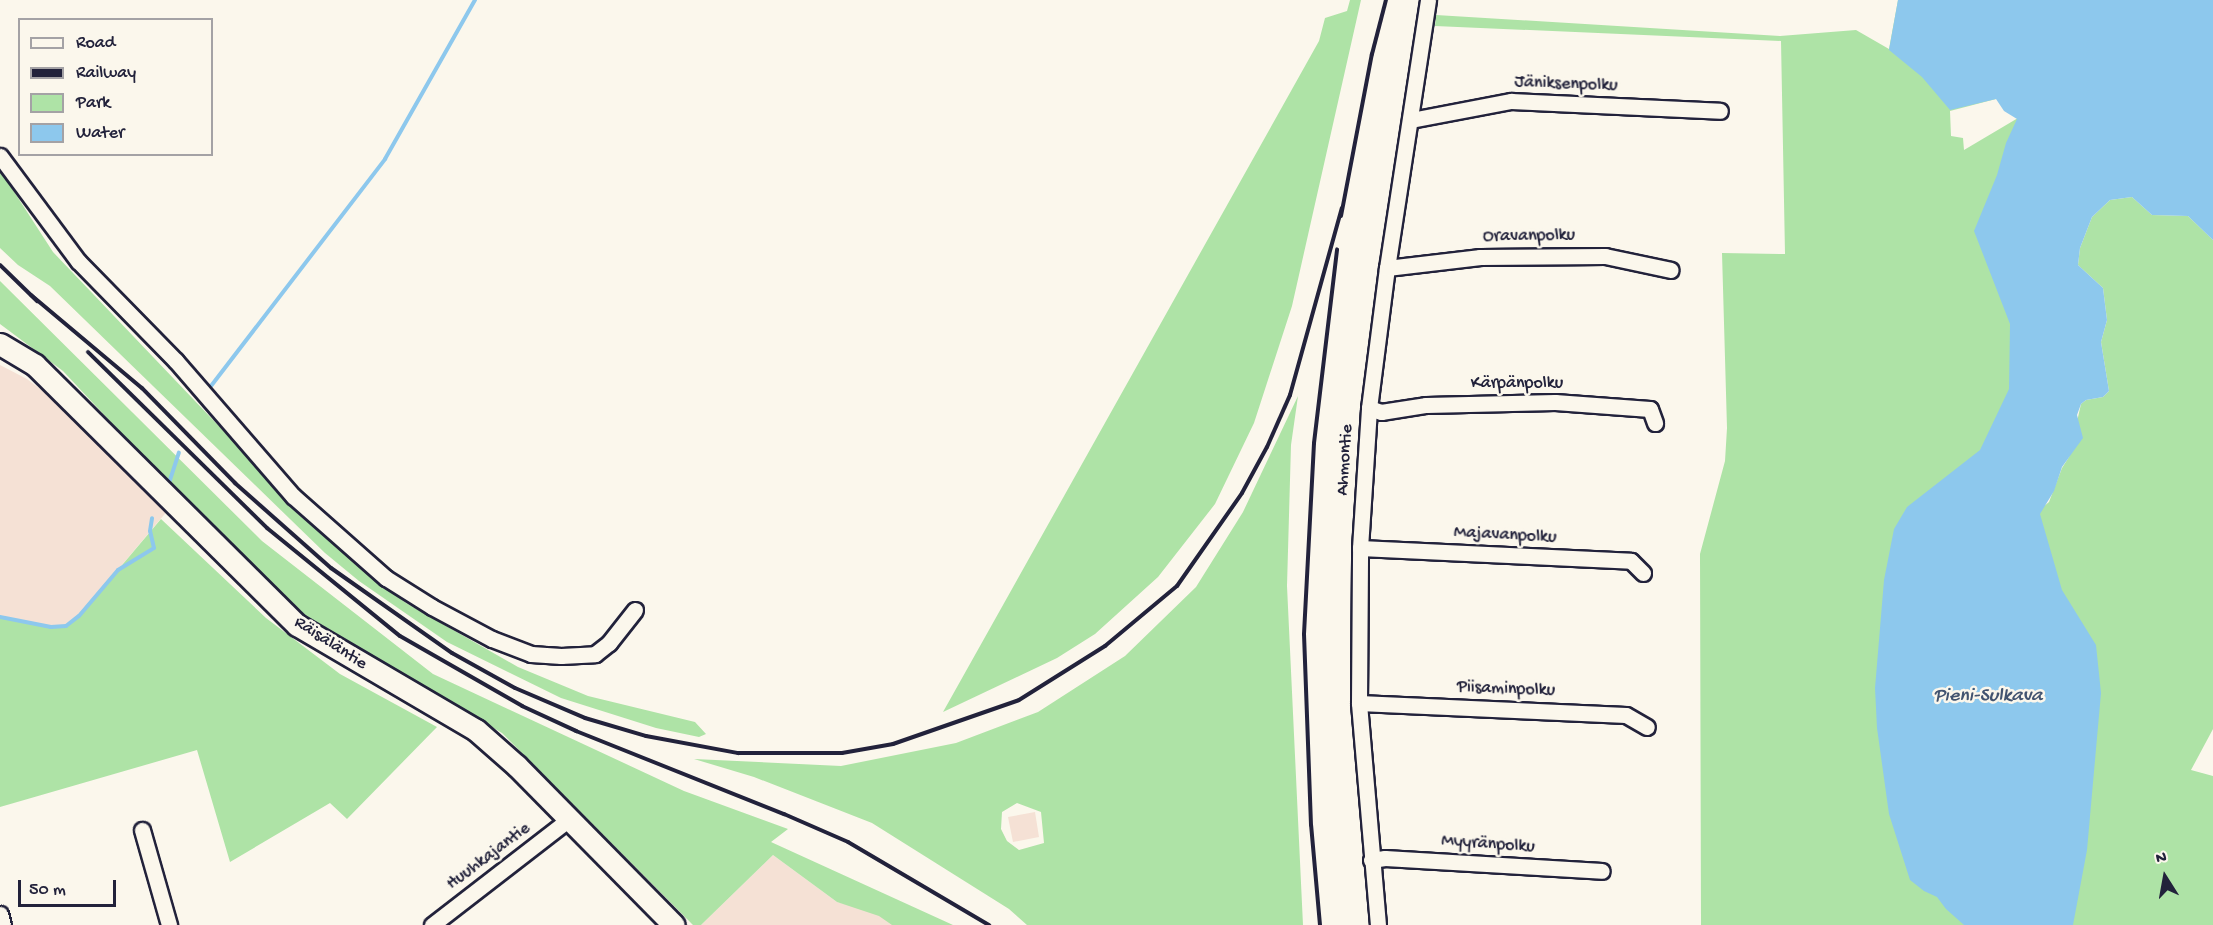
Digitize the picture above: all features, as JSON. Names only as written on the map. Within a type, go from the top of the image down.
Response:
[{"type":"street","name":"Ahmontie","points":[[1378,925],[1359,703],[1360,548],[1369,408],[1387,268],[1428,0]]},
{"type":"street","name":"Jäniksenpolku","points":[[1411,120],[1510,101],[1720,111]]},
{"type":"street","points":[[0,156],[78,261],[176,361],[293,496],[386,578],[492,639],[531,654],[561,656],[595,654],[609,643],[635,610]]},
{"type":"street","name":"Oravanpolku","points":[[1387,268],[1479,257],[1605,256],[1671,270]]},
{"type":"street","name":"Räisäläntie","points":[[0,345],[35,364],[297,625],[476,730],[569,819],[674,925]]},
{"type":"street","name":"Kärpänpolku","points":[[1369,408],[1381,411],[1426,405],[1555,402],[1650,409],[1655,423]]},
{"type":"street","name":"Majavanpolku","points":[[1360,548],[1631,561],[1643,573]]},
{"type":"street","name":"Piisaminpolku","points":[[1359,703],[1626,715],[1647,727]]},
{"type":"street","name":"Huuhkajantie","points":[[432,925],[569,819]]},
{"type":"street","points":[[142,830],[169,925]]},
{"type":"street","name":"Myyränpolku","points":[[1371,860],[1385,858],[1602,871]]},
{"type":"street","points":[[0,914],[3,925]]},
{"type":"shaded area","points":[[0,365],[27,379],[120,450],[174,503],[79,616],[66,626],[51,627],[0,617]]},
{"type":"shaded area","points":[[1035,812],[1039,837],[1013,842],[1008,817]]},
{"type":"shaded area","points":[[773,855],[837,902],[927,925],[701,925]]},
{"type":"green space","points":[[1350,0],[1361,0],[1292,306],[1254,423],[1215,504],[1158,577],[1095,634],[1057,658],[943,712],[1319,41],[1325,18],[1347,11]]},
{"type":"green space","points":[[1898,0],[1996,99],[1950,111],[1951,136],[1963,138],[1964,150],[2018,118],[2030,475],[2051,925],[1701,925],[1700,554],[1725,461],[1727,428],[1722,253],[1785,254],[1781,41],[1435,26],[1436,15],[1780,36],[1856,30],[1889,49]]},
{"type":"green space","points":[[0,170],[53,252],[276,486],[280,495],[298,514],[364,571],[406,603],[518,667],[588,696],[695,722],[706,734],[699,737],[656,728],[561,698],[447,642],[359,581],[325,553],[50,286],[18,265],[0,248]]},
{"type":"green space","points":[[2132,197],[2152,215],[2188,216],[2213,240],[2213,729],[2191,770],[2213,776],[2213,925],[2063,925],[2015,531],[2049,502],[2062,468],[2069,457],[2081,404],[2086,400],[2103,397],[2109,391],[2101,342],[2107,320],[2103,288],[2078,265],[2080,248],[2092,217],[2110,200]]},
{"type":"green space","points":[[0,281],[262,541],[433,674],[684,791],[788,829],[771,842],[953,925],[892,925],[879,916],[837,902],[773,855],[701,925],[693,925],[502,733],[336,636],[291,606],[179,495],[63,371],[0,324]]},
{"type":"green space","points":[[1298,396],[1291,445],[1287,586],[1303,925],[1027,925],[1009,909],[872,823],[754,777],[694,759],[841,766],[956,743],[1038,712],[1125,656],[1196,587],[1243,512]],"holes":[[[1017,803],[1041,812],[1044,843],[1019,850],[1007,841],[1001,829],[1002,812]]]},
{"type":"green space","points":[[161,519],[266,618],[340,674],[437,727],[347,819],[330,803],[230,862],[197,750],[0,807],[0,617],[51,627],[66,626],[79,616]]},
{"type":"water","name":"Pieni-Sulkava","points":[[1898,0],[2213,0],[2213,240],[2188,216],[2152,215],[2132,197],[2110,200],[2092,217],[2080,248],[2078,265],[2103,288],[2107,320],[2101,342],[2109,391],[2103,397],[2086,400],[2081,404],[2077,415],[2083,438],[2062,467],[2054,491],[2040,514],[2062,590],[2096,645],[2101,693],[2087,850],[2073,925],[1964,925],[1946,909],[1937,897],[1924,891],[1910,880],[1889,814],[1877,728],[1875,688],[1884,580],[1894,529],[1907,507],[1980,450],[2009,389],[2010,324],[1974,231],[2017,119],[2004,111],[1996,99],[1950,110],[1922,77],[1889,50]]},
{"type":"waterway","points":[[211,386],[385,159],[475,0]]},
{"type":"waterway","points":[[169,483],[179,453]]},
{"type":"waterway","points":[[0,617],[51,627],[66,626],[79,616],[118,570],[154,548],[150,531],[152,518]]},
{"type":"railway","points":[[1341,216],[1372,54],[1386,0]]},
{"type":"railway","points":[[31,295],[142,388],[235,483],[331,568],[452,653],[515,688],[585,718],[646,736],[738,753],[842,753],[893,744],[1019,700],[1105,646],[1177,586],[1242,493],[1267,447],[1290,395],[1342,208]]},
{"type":"railway","points":[[1320,925],[1311,825],[1304,634],[1314,443],[1337,249]]},
{"type":"railway","points":[[0,265],[37,301]]},
{"type":"railway","points":[[88,352],[267,528],[400,636],[522,706],[576,731],[848,842],[989,925]]}]
